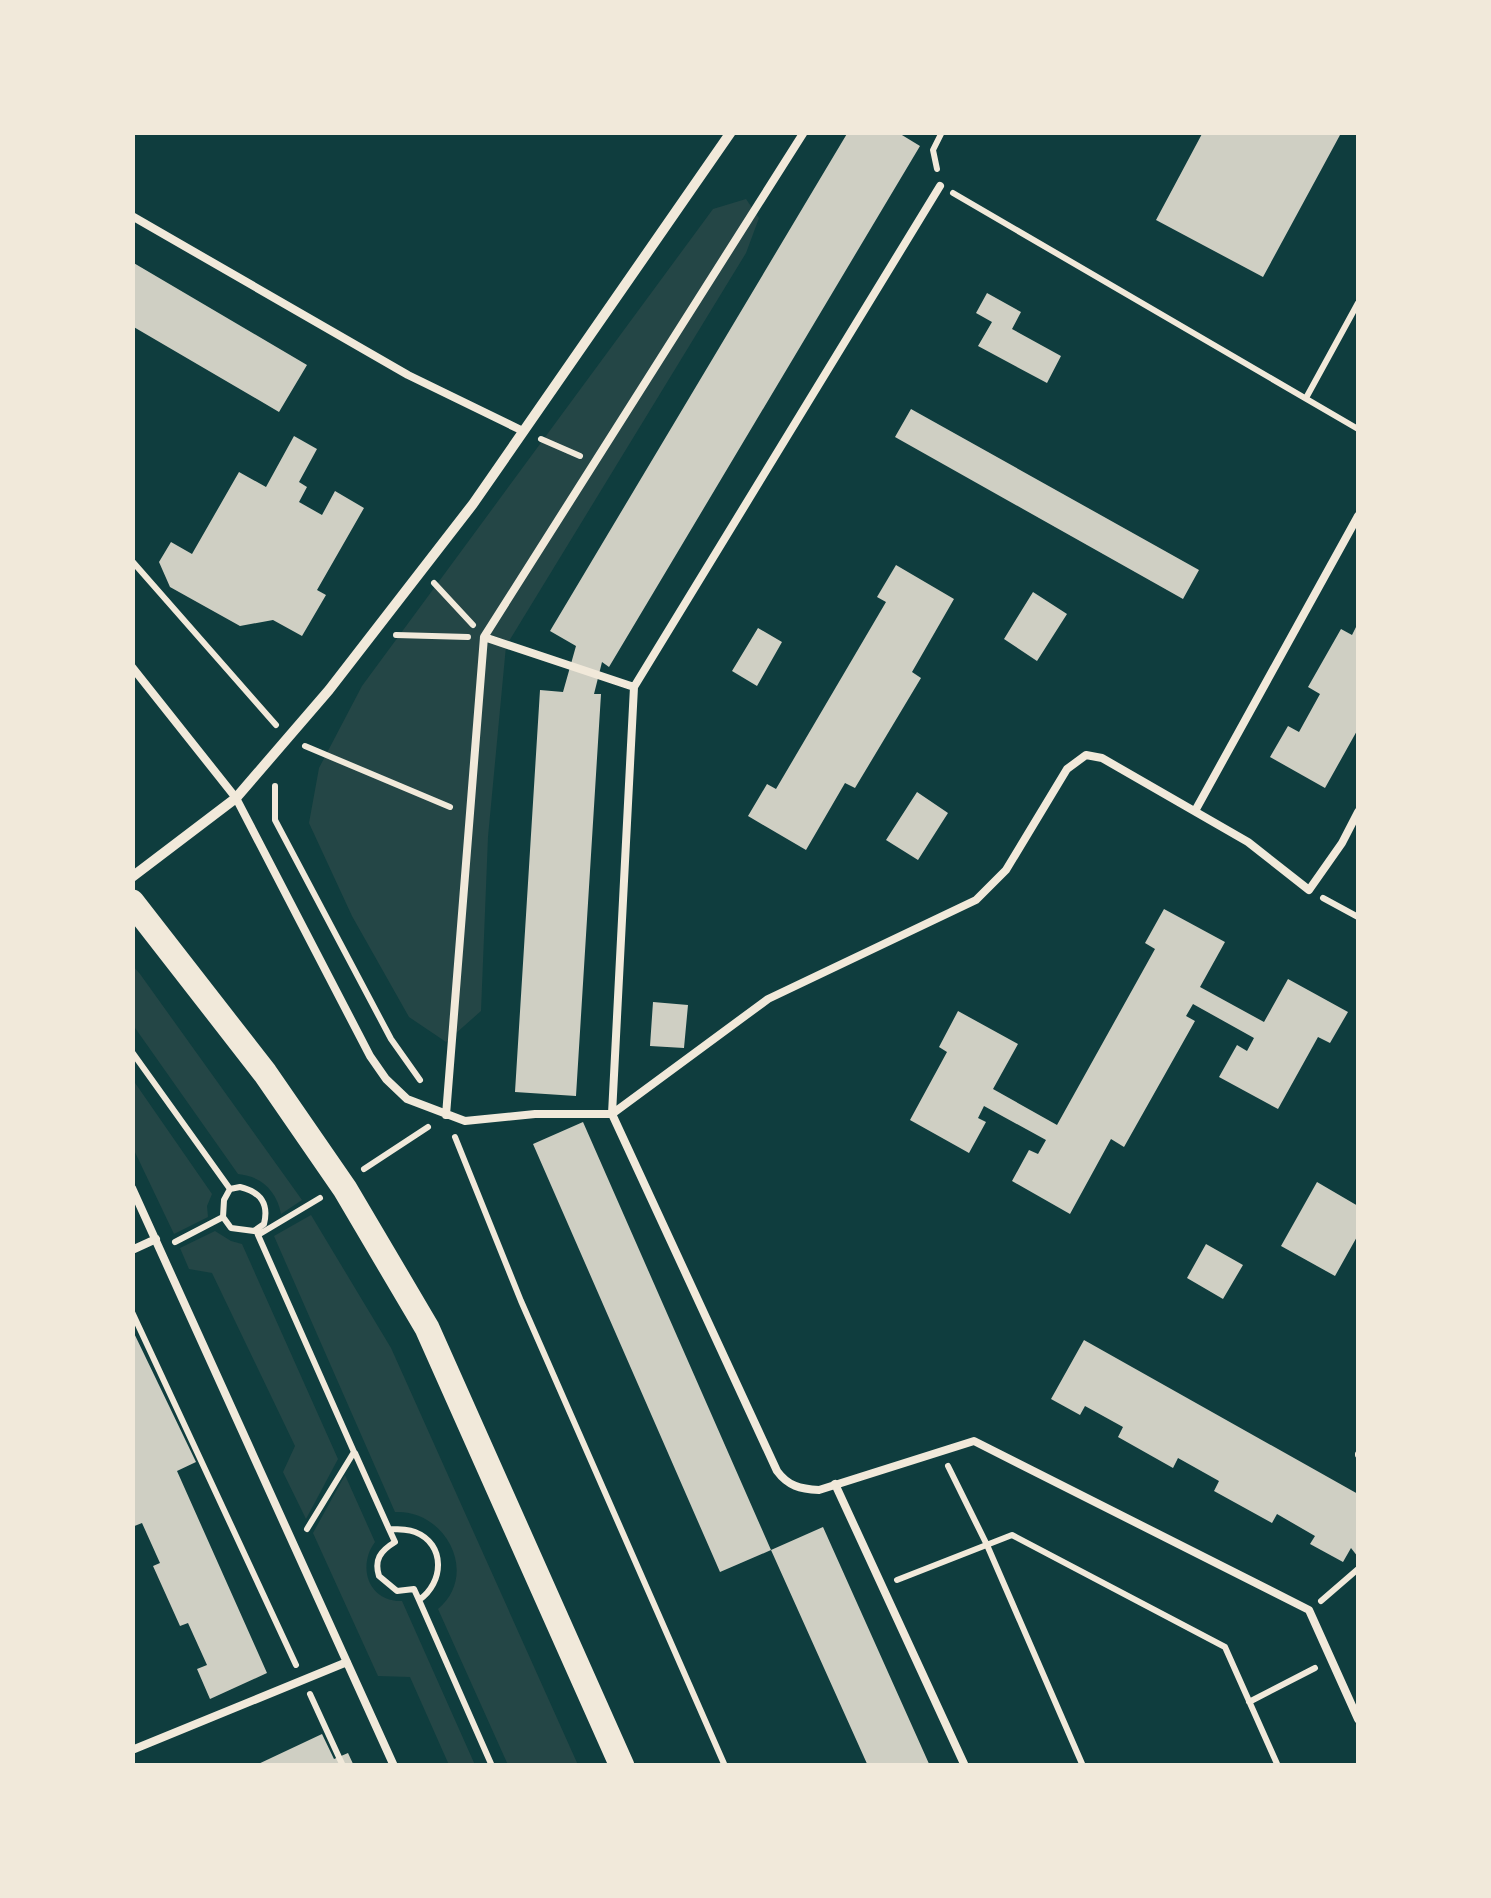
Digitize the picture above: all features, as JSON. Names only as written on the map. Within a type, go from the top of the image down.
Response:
[{"type":"main road","points":[[132,902],[224,1017],[341,1184],[417,1312],[450,1376],[622,1766]]},
{"type":"street","points":[[132,878],[236,798],[374,634],[423,572],[731,132]]},
{"type":"lane","points":[[446,1115],[484,637],[804,132]]},
{"type":"lane","points":[[940,186],[634,686],[612,1114],[785,1481],[802,1489],[819,1490],[974,1442],[1309,1610],[1358,1719]]},
{"type":"lane","points":[[132,216],[408,375],[522,431]]},
{"type":"lane","points":[[1195,812],[1358,516]]},
{"type":"lane","points":[[484,637],[634,686]]},
{"type":"lane","points":[[132,667],[236,798],[370,1056],[386,1079],[407,1099],[464,1121],[535,1114],[612,1114],[768,999],[976,900],[1006,870],[1066,770],[1086,755],[1102,758],[1248,842],[1309,890],[1358,812]]},
{"type":"lane","points":[[132,1188],[394,1766]]},
{"type":"lane","points":[[132,1250],[156,1239]]},
{"type":"lane","points":[[835,1484],[965,1766]]},
{"type":"lane","points":[[132,1750],[347,1662]]},
{"type":"path","points":[[942,132],[933,150],[940,186],[1358,428]]},
{"type":"path","points":[[1306,398],[1358,303]]},
{"type":"path","points":[[522,431],[594,463]]},
{"type":"path","points":[[132,560],[288,738],[470,816]]},
{"type":"path","points":[[423,572],[484,637]]},
{"type":"path","points":[[374,634],[484,637]]},
{"type":"path","points":[[288,738],[275,783],[275,820],[391,1039],[423,1084]]},
{"type":"path","points":[[1309,890],[1358,917]]},
{"type":"path","points":[[132,1052],[230,1189]]},
{"type":"path","points":[[230,1189],[224,1200],[223,1217],[232,1228],[257,1232],[341,1184],[446,1115],[521,1301],[725,1766]]},
{"type":"path","points":[[230,1189],[247,1189],[264,1201],[264,1224],[257,1232]]},
{"type":"path","points":[[177,1241],[223,1217]]},
{"type":"path","points":[[257,1232],[394,1542],[377,1560],[379,1576],[397,1590],[414,1589],[492,1766]]},
{"type":"path","points":[[132,1312],[343,1766]]},
{"type":"path","points":[[309,1525],[354,1452]]},
{"type":"path","points":[[924,1457],[951,1468],[1083,1766]]},
{"type":"path","points":[[389,1529],[412,1530],[427,1540],[438,1558],[435,1584],[419,1600]]},
{"type":"path","points":[[881,1586],[1012,1535],[1225,1647],[1278,1766]]},
{"type":"path","points":[[1309,1610],[1358,1570]]},
{"type":"path","points":[[1249,1702],[1332,1660]]},
{"type":"shaded area","points":[[746,199],[759,218],[746,253],[506,646],[488,837],[481,1011],[446,1042],[409,1017],[352,916],[309,823],[319,768],[362,686],[713,209]]},
{"type":"shaded area","points":[[132,965],[302,1200],[281,1214],[267,1186],[238,1174],[133,1025]]},
{"type":"shaded area","points":[[133,1080],[212,1194],[208,1217],[174,1234],[133,1148]]},
{"type":"shaded area","points":[[311,1215],[391,1348],[578,1765],[508,1765],[438,1609],[450,1595],[456,1579],[451,1546],[429,1521],[395,1512],[274,1236]]},
{"type":"shaded area","points":[[215,1231],[242,1244],[338,1459],[306,1519],[283,1472],[295,1446],[212,1273],[189,1269],[180,1248]]},
{"type":"shaded area","points":[[345,1475],[375,1542],[367,1561],[369,1581],[381,1596],[402,1601],[475,1765],[449,1765],[410,1677],[378,1676],[313,1533]]},
{"type":"building","points":[[848,132],[897,132],[920,146],[609,667],[602,662],[594,694],[601,694],[576,1096],[515,1092],[540,690],[563,692],[576,646],[550,631]]},
{"type":"building","points":[[1203,132],[1340,135],[1263,277],[1156,220]]},
{"type":"building","points":[[132,262],[307,365],[279,412],[132,326]]},
{"type":"building","points":[[987,293],[1021,312],[1012,329],[1061,356],[1047,383],[978,346],[992,322],[976,313]]},
{"type":"building","points":[[911,409],[1199,570],[1183,599],[895,437]]},
{"type":"building","points":[[294,436],[317,449],[299,482],[307,487],[299,502],[322,515],[335,491],[364,508],[317,590],[326,595],[302,636],[273,620],[240,626],[170,587],[159,562],[171,542],[192,554],[239,472],[266,487]]},
{"type":"building","points":[[896,565],[954,599],[912,672],[921,678],[855,788],[845,783],[806,850],[748,816],[767,784],[776,789],[886,602],[877,597]]},
{"type":"building","points":[[1033,592],[1067,614],[1037,661],[1004,639]]},
{"type":"building","points":[[1358,623],[1358,729],[1325,788],[1270,757],[1288,726],[1299,732],[1320,694],[1308,687],[1341,629],[1352,635]]},
{"type":"building","points":[[758,628],[782,642],[757,686],[732,671]]},
{"type":"building","points":[[917,792],[948,813],[918,860],[886,840]]},
{"type":"building","points":[[1164,909],[1225,942],[1200,987],[1264,1022],[1288,979],[1348,1012],[1330,1043],[1318,1037],[1278,1109],[1219,1077],[1237,1045],[1247,1051],[1254,1038],[1193,1004],[1186,1016],[1195,1021],[1124,1147],[1111,1139],[1070,1214],[1012,1181],[1029,1150],[1038,1154],[1046,1140],[984,1106],[978,1118],[986,1122],[969,1153],[910,1120],[947,1052],[939,1047],[958,1011],[1018,1044],[993,1089],[1057,1125],[1155,949],[1145,943]]},
{"type":"building","points":[[653,1002],[688,1005],[684,1048],[650,1046]]},
{"type":"building","points":[[583,1122],[771,1550],[720,1572],[533,1144]]},
{"type":"building","points":[[1317,1182],[1358,1206],[1358,1235],[1335,1276],[1281,1246]]},
{"type":"building","points":[[1206,1244],[1243,1265],[1223,1299],[1187,1278]]},
{"type":"building","points":[[132,1329],[196,1462],[177,1471],[267,1673],[210,1699],[197,1669],[207,1665],[188,1623],[180,1626],[153,1566],[160,1563],[142,1523],[132,1527]]},
{"type":"building","points":[[1084,1340],[1358,1494],[1358,1557],[1351,1548],[1343,1562],[1310,1544],[1315,1536],[1277,1514],[1272,1523],[1214,1491],[1219,1481],[1178,1458],[1173,1468],[1118,1437],[1123,1427],[1085,1406],[1080,1415],[1051,1399]]},
{"type":"building","points":[[823,1527],[930,1766],[868,1766],[771,1550]]},
{"type":"building","points":[[322,1734],[334,1759],[348,1753],[354,1766],[254,1766]]}]
